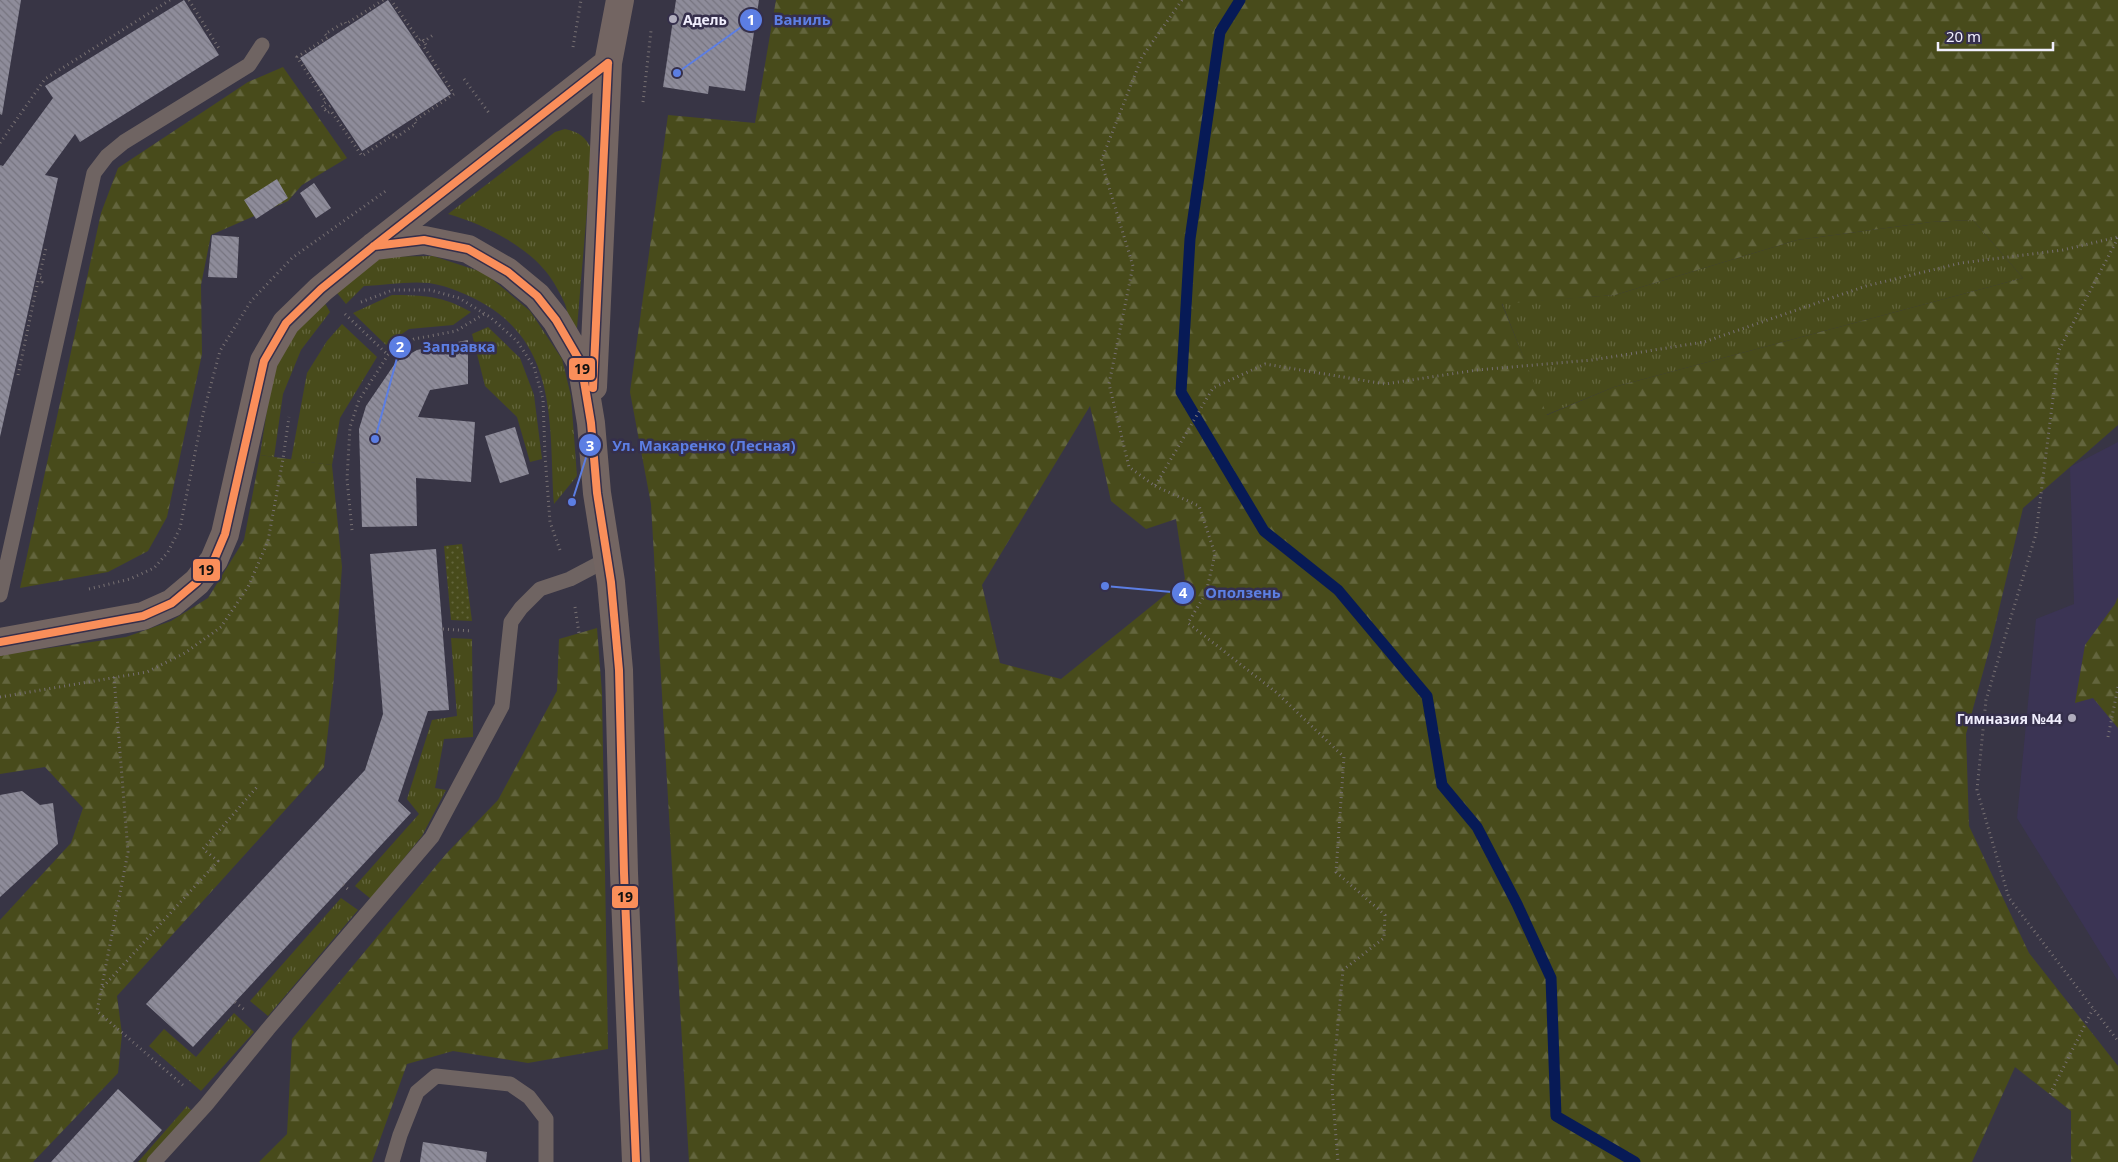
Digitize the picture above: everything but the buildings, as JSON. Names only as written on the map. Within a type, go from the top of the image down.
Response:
[{"type":"street","points":[[591,423],[608,63],[620,0]]},
{"type":"street","points":[[0,642],[143,616],[172,603],[197,582],[214,560],[225,534],[264,361],[286,323],[322,289],[374,246],[608,63]]},
{"type":"street","points":[[374,246],[424,240],[468,249],[508,272],[537,296],[556,320],[581,363],[591,423],[597,492],[608,559],[619,670],[624,873],[636,1162]]},
{"type":"lane","points":[[0,595],[94,172],[107,156],[124,142],[249,66],[262,45]]},
{"type":"lane","points":[[154,1162],[206,1105],[432,836],[502,706],[511,622],[521,608],[540,590],[570,579],[608,559]]},
{"type":"lane","points":[[392,1162],[400,1135],[417,1092],[436,1076],[510,1084],[529,1096],[546,1119],[546,1162]]},
{"type":"path","points":[[0,143],[45,79],[170,0]]},
{"type":"path","points":[[384,0],[326,34],[328,37],[297,57],[326,102],[322,104],[327,113],[331,111],[362,156],[393,135],[395,138],[416,124],[414,121],[454,94],[424,47],[426,45],[422,38],[419,40],[393,1]]},
{"type":"path","points":[[573,50],[581,0]]},
{"type":"path","points":[[1182,0],[1142,57],[1101,161],[1133,266],[1109,384],[1129,467],[1156,486],[1199,506],[1215,554],[1206,593],[1188,623],[1278,693],[1344,757],[1336,872],[1385,915],[1384,938],[1343,970],[1332,1088],[1338,1162]]},
{"type":"path","points":[[419,45],[433,35]]},
{"type":"path","points":[[464,80],[490,115]]},
{"type":"path","points":[[325,109],[332,105]]},
{"type":"path","points":[[1156,486],[1213,388],[1265,364],[1385,384],[1477,370],[1592,360],[1704,342],[1866,286],[1961,263],[2063,250],[2118,237]]},
{"type":"path","points":[[2118,237],[2059,350],[2036,534],[1986,700],[1977,790],[2009,898],[2118,1041]]},
{"type":"path","points":[[81,590],[130,579],[154,568],[168,552],[180,528],[202,418],[220,351],[251,300],[292,258]]},
{"type":"path","points":[[359,303],[393,290],[430,290],[459,298],[484,314],[517,341],[534,366],[543,399],[544,455],[550,522],[570,579]]},
{"type":"path","points":[[351,308],[343,313],[388,355]]},
{"type":"path","points":[[352,530],[347,479],[350,427],[359,400],[388,355],[414,338],[456,331],[484,314]]},
{"type":"path","points":[[0,697],[147,672],[185,653],[220,627],[248,587],[268,541],[290,412]]},
{"type":"path","points":[[442,629],[472,631]]},
{"type":"path","points":[[114,677],[128,852],[96,1012],[206,1105]]},
{"type":"path","points":[[2108,737],[2118,687]]},
{"type":"path","points":[[102,988],[218,861],[203,849],[257,787]]},
{"type":"path","points":[[2050,1094],[2093,1009]]},
{"type":"shaded area","name":"Гимназия №44","points":[[2118,442],[2118,981],[2017,818],[2036,619],[2074,604],[2070,467]]},
{"type":"green space","points":[[776,0],[2118,0],[2118,425],[2023,508],[1991,643],[1966,734],[1969,826],[2029,953],[2118,1066],[2118,1162],[2071,1162],[2071,1111],[2015,1067],[1972,1162],[689,1162],[651,504],[630,392],[668,115],[755,123]],"holes":[[[1973,220],[2023,278],[1614,387],[1547,415],[1502,304],[1615,295],[1797,240],[1931,222]],[[1090,406],[1111,501],[1146,529],[1176,519],[1185,579],[1061,679],[1000,663],[982,585]]]},
{"type":"green space","points":[[283,67],[347,158],[302,185],[288,201],[211,235],[201,285],[202,354],[167,517],[148,551],[108,572],[20,588],[101,213],[118,168],[248,82]]},
{"type":"green space","points":[[565,129],[582,136],[592,150],[577,328],[574,329],[569,320],[565,304],[554,283],[534,259],[493,231],[448,214],[555,132]]},
{"type":"green space","points":[[1973,220],[2023,278],[1614,387],[1546,415],[1502,303],[1615,295],[1797,240],[1931,222]]},
{"type":"green space","points":[[433,256],[485,273],[530,311],[562,359],[571,396],[577,476],[554,504],[550,420],[546,393],[538,368],[527,344],[510,323],[479,301],[459,291],[436,284],[413,282],[364,286],[346,304],[333,288],[372,257]]},
{"type":"green space","points":[[392,295],[414,295],[433,298],[451,303],[471,312],[453,325],[409,329],[386,345],[353,313]]},
{"type":"green space","points":[[322,298],[330,312],[301,350],[283,394],[274,457],[260,455],[274,365],[292,329]]},
{"type":"green space","points":[[342,324],[377,357],[340,418],[332,465],[291,460],[307,373],[327,341]]},
{"type":"green space","points":[[488,327],[520,358],[534,395],[542,459],[530,462],[517,417],[485,386],[472,334]]},
{"type":"green space","points":[[260,455],[332,465],[342,567],[334,677],[324,767],[117,996],[122,1034],[118,1073],[33,1162],[0,1162],[0,920],[71,843],[83,808],[45,767],[0,774],[0,655],[126,637],[171,621],[208,598],[244,540]]},
{"type":"green space","points":[[462,544],[472,621],[451,620],[444,546]]},
{"type":"green space","points":[[2118,597],[2118,728],[2093,698],[2075,703],[2085,645]]},
{"type":"green space","points":[[597,628],[602,693],[608,1049],[528,1063],[453,1051],[407,1064],[372,1162],[259,1162],[287,1134],[292,1039],[446,854],[498,800],[557,691],[559,639]]},
{"type":"green space","points":[[451,638],[472,639],[473,737],[444,739],[435,788],[446,790],[422,836],[371,899],[355,886],[419,814],[407,799],[432,720],[457,716]]},
{"type":"green space","points":[[341,898],[358,910],[268,1016],[250,1001]]},
{"type":"green space","points":[[234,1013],[254,1032],[201,1091],[149,1046],[164,1029],[196,1057]]},
{"type":"green space","points":[[187,1106],[192,1111],[149,1162],[138,1162]]},
{"type":"waterway","points":[[1240,0],[1220,32],[1190,239],[1181,392],[1264,531],[1338,590],[1427,696],[1442,785],[1477,827],[1517,904],[1551,978],[1556,1116],[1635,1162]]},
{"type":"transit line","name":"19","points":[[593,388],[608,63]]},
{"type":"transit line","name":"19","points":[[0,642],[143,616],[172,603],[197,582],[214,560],[225,534],[264,361],[286,323],[321,289],[374,246],[608,63]]},
{"type":"transit line","name":"19","points":[[374,246],[424,240],[468,249],[508,272],[537,296],[556,320],[581,363],[591,423],[597,493],[611,582],[619,670],[624,873],[636,1162]]},
{"type":"place","name":"Адель","points":[[673,19]]},
{"type":"place","name":"Ваниль","points":[[677,73]]},
{"type":"place","name":"Заправка","points":[[375,439]]},
{"type":"place","name":"Ул. Макаренко (Лесная)","points":[[572,502]]},
{"type":"place","name":"Оползень","points":[[1105,586]]},
{"type":"place","name":"Гимназия №44","points":[[2072,718]]}]
